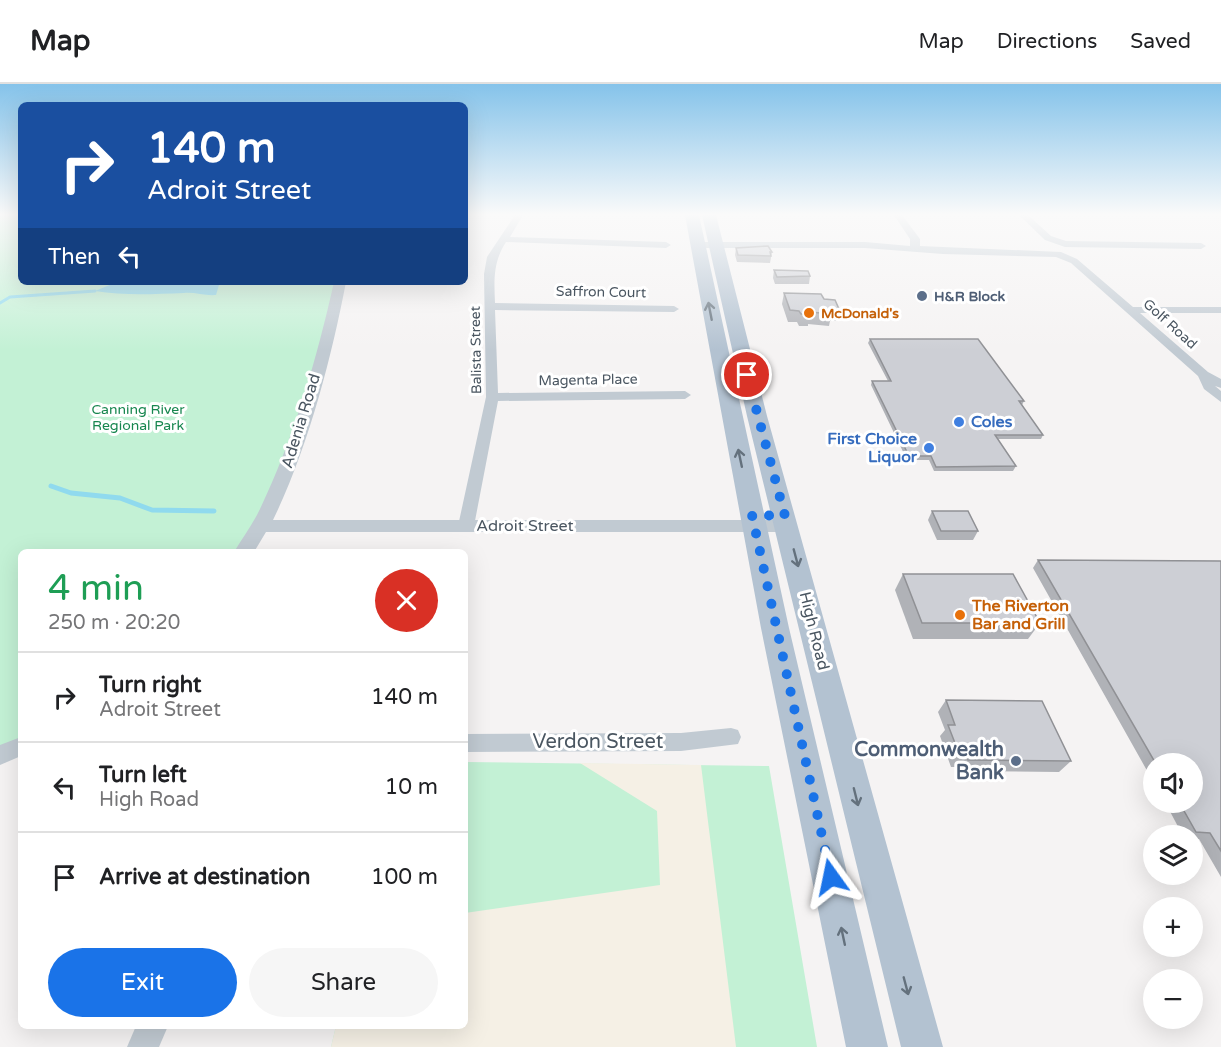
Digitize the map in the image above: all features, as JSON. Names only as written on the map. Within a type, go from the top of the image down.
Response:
[{"type":"main road","name":"High Road","points":[[702,260],[769,521],[922,1047]]},
{"type":"main road","name":"High Road","points":[[720,260],[757,416],[769,521],[867,1047]]},
{"type":"street","name":"Balista Street","points":[[467,520],[492,398],[491,260]]},
{"type":"street","name":"Golf Road","points":[[1072,260],[1132,310],[1204,375],[1221,384]]},
{"type":"street","name":"Adenia Road","points":[[246,549],[265,520],[281,484],[309,401],[339,285]]},
{"type":"street","name":"Saffron Court","points":[[491,307],[514,305],[674,309]]},
{"type":"street","points":[[1132,310],[1221,310]]},
{"type":"street","name":"Golf Road","points":[[1204,375],[1208,386],[1221,398]]},
{"type":"street","name":"Magenta Place","points":[[492,398],[685,395]]},
{"type":"street","name":"Adroit Street","points":[[265,520],[769,521]]},
{"type":"street","name":"Verdon Street","points":[[468,742],[681,742],[731,737]]},
{"type":"street","points":[[0,755],[18,747]]},
{"type":"street","points":[[144,1047],[151,1029]]},
{"type":"green space","name":"Canning River Regional Park","points":[[0,260],[18,260],[18,285],[339,285],[275,503],[245,549],[18,549],[18,751],[0,760]]},
{"type":"green space","points":[[468,762],[769,766],[817,1047],[331,1047],[335,1029],[468,1029]]},
{"type":"sand","points":[[580,763],[701,765],[736,1047],[331,1047],[335,1029],[468,1029],[468,913],[660,885],[657,811]]},
{"type":"water","points":[[110,285],[219,285],[216,295],[128,294],[95,291]]},
{"type":"building","points":[[774,270],[808,271],[810,276],[777,277]]},
{"type":"building","points":[[784,293],[821,294],[824,299],[835,300],[839,309],[829,309],[832,314],[809,312],[811,314],[801,314],[799,311],[790,310]]},
{"type":"building","name":"Coles","points":[[870,339],[978,339],[1024,401],[1019,401],[1043,435],[995,435],[1016,466],[936,467],[931,456],[909,456],[872,381],[891,381]]},
{"type":"building","points":[[932,511],[968,511],[978,531],[941,531]]},
{"type":"building","points":[[1038,560],[1221,561],[1221,851],[1210,833],[1203,832],[1203,825],[1192,825],[1185,813],[1203,813],[1203,753],[1150,753]]},
{"type":"building","points":[[903,574],[1013,574],[1040,623],[922,623]]},
{"type":"building","points":[[946,700],[1042,701],[1071,761],[968,760],[967,756],[960,756],[948,725],[955,725]]},
{"type":"waterway","points":[[0,303],[10,297],[95,291]]},
{"type":"waterway","points":[[51,486],[71,493],[120,498],[152,510],[214,511]]},
{"type":"place","name":"H&R Block","points":[[922,296]]},
{"type":"place","name":"McDonald's","points":[[809,313]]},
{"type":"place","name":"Coles","points":[[959,422]]},
{"type":"place","name":"First Choice Liquor","points":[[929,448]]},
{"type":"place","name":"The Riverton Bar and Grill","points":[[960,615]]},
{"type":"place","name":"Commonwealth Bank","points":[[1016,761]]},
{"type":"route","points":[[747,375],[785,516],[752,515],[783,667],[801,737],[831,877]]}]
